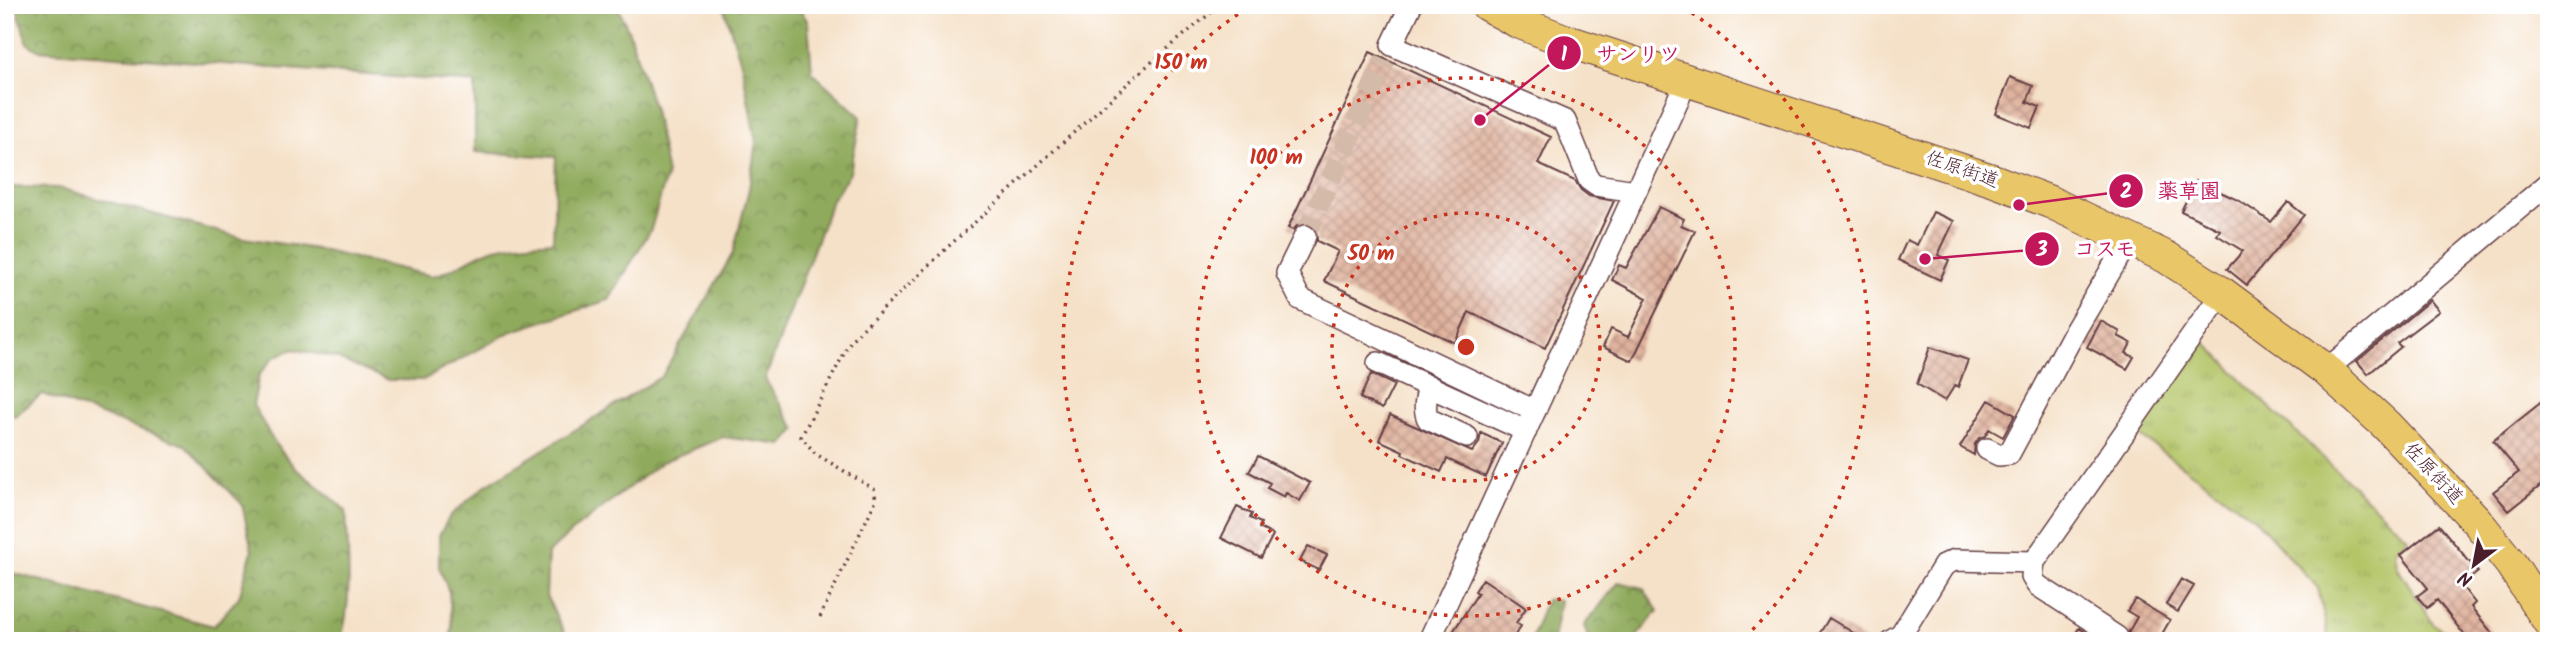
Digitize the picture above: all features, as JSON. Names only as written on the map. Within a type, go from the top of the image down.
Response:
[{"type":"highway","name":"佐原街道","points":[[1487,5],[1518,22],[1564,40],[1994,181],[2050,202],[2166,257],[2222,293],[2326,370],[2386,425],[2476,520],[2511,564],[2549,622]]},
{"type":"street","points":[[1411,5],[1388,52],[1564,121],[1589,180],[1596,185],[1636,191]]},
{"type":"street","points":[[1429,641],[1687,80]]},
{"type":"street","points":[[2326,370],[2549,183]]},
{"type":"street","points":[[1305,236],[1287,273],[1300,299],[1535,411]]},
{"type":"street","points":[[1987,449],[1999,455],[2009,454],[2076,329],[2130,238]]},
{"type":"street","points":[[2115,641],[2117,637],[2037,585],[2032,577],[2034,562],[2222,293]]},
{"type":"street","points":[[1378,363],[1526,431]]},
{"type":"street","points":[[1429,386],[1425,414],[1428,419],[1467,437]]},
{"type":"street","points":[[1891,641],[1900,635],[1944,565],[1955,560],[2034,562]]},
{"type":"path","points":[[820,617],[876,500],[874,489],[816,454],[801,437],[851,340],[950,245],[1147,66],[1220,5]]},
{"type":"green space","points":[[16,5],[617,5],[629,32],[654,110],[667,174],[651,229],[609,300],[510,332],[423,380],[388,380],[336,358],[293,349],[274,357],[259,375],[253,405],[275,444],[296,469],[346,511],[348,594],[340,641],[5,641],[5,571],[214,626],[239,597],[252,551],[242,504],[185,445],[42,394],[15,416],[5,413],[5,219],[13,218],[7,187],[59,188],[238,237],[316,249],[432,276],[492,249],[553,241],[556,157],[475,152],[475,83],[38,50],[27,43]]},
{"type":"green space","points":[[723,5],[797,5],[808,22],[812,72],[861,117],[850,172],[832,200],[765,379],[796,430],[783,445],[723,437],[662,462],[548,553],[546,596],[569,641],[449,641],[452,629],[449,592],[439,567],[439,536],[450,516],[486,485],[662,376],[733,253],[749,189],[756,142],[742,66]]},
{"type":"green space","points":[[2201,338],[2258,396],[2408,538],[2395,551],[2397,566],[2434,625],[2460,641],[2329,641],[2318,588],[2254,518],[2135,432]]},
{"type":"green space","points":[[1619,582],[1643,588],[1658,611],[1633,641],[1589,641],[1584,625]]},
{"type":"green space","points":[[1546,599],[1560,601],[1553,641],[1531,641]]},
{"type":"building","points":[[1370,52],[1551,137],[1538,164],[1575,181],[1589,196],[1614,201],[1545,348],[1469,312],[1455,343],[1324,281],[1338,251],[1317,241],[1316,229],[1310,224],[1298,225],[1293,230],[1288,228]]},
{"type":"building","points":[[2010,77],[2033,86],[2027,102],[2040,107],[2031,128],[1996,114]]},
{"type":"building","points":[[2196,181],[2238,200],[2271,222],[2288,202],[2304,215],[2247,285],[2227,269],[2243,251],[2217,235],[2220,230],[2181,211]]},
{"type":"building","points":[[1659,207],[1684,219],[1681,225],[1695,231],[1632,361],[1603,347],[1611,329],[1628,337],[1647,298],[1612,280],[1619,265],[1626,268]]},
{"type":"building","points":[[1933,212],[1954,221],[1938,255],[1949,260],[1940,280],[1898,260],[1907,240],[1917,245]]},
{"type":"building","points":[[2430,300],[2439,311],[2397,343],[2401,347],[2368,374],[2357,361]]},
{"type":"building","points":[[2101,321],[2120,332],[2118,336],[2131,343],[2126,353],[2134,357],[2127,369],[2087,347]]},
{"type":"building","points":[[1930,347],[1968,360],[1958,387],[1955,385],[1945,401],[1917,384]]},
{"type":"building","points":[[1371,374],[1394,385],[1382,409],[1360,398]]},
{"type":"building","points":[[2549,396],[2549,479],[2509,511],[2493,492],[2519,472],[2493,441]]},
{"type":"building","points":[[1989,400],[2015,415],[2003,437],[1989,429],[1985,436],[1979,438],[1975,444],[1974,455],[1960,447]]},
{"type":"building","points":[[1390,415],[1472,452],[1479,443],[1481,433],[1502,443],[1486,477],[1447,459],[1441,472],[1379,440]]},
{"type":"building","points":[[1258,456],[1310,483],[1300,501],[1286,493],[1284,497],[1267,488],[1270,483],[1249,472]]},
{"type":"building","points":[[1237,507],[1252,514],[1250,518],[1261,523],[1259,528],[1273,535],[1261,558],[1221,538]]},
{"type":"building","points":[[2439,525],[2478,572],[2461,585],[2475,603],[2471,607],[2493,634],[2484,641],[2469,641],[2437,600],[2427,608],[2417,596],[2428,588],[2401,555]]},
{"type":"building","points":[[1308,546],[1327,555],[1319,570],[1300,561]]},
{"type":"building","points":[[1483,579],[1526,608],[1516,623],[1521,626],[1511,641],[1447,641],[1478,593],[1475,591]]},
{"type":"building","points":[[2181,579],[2194,586],[2178,612],[2166,605]]},
{"type":"building","points":[[2135,599],[2170,620],[2158,641],[2129,641],[2129,631],[2137,617],[2127,611]]},
{"type":"building","points":[[1829,618],[1867,641],[1815,641]]},
{"type":"building","points":[[2079,628],[2099,641],[2071,641]]},
{"type":"tunnel","points":[[1305,236],[1385,60]]},
{"type":"place","name":"サンリツ","points":[[1480,120]]},
{"type":"place","name":"薬草園","points":[[2019,205]]},
{"type":"place","name":"コスモ","points":[[1925,259]]}]
